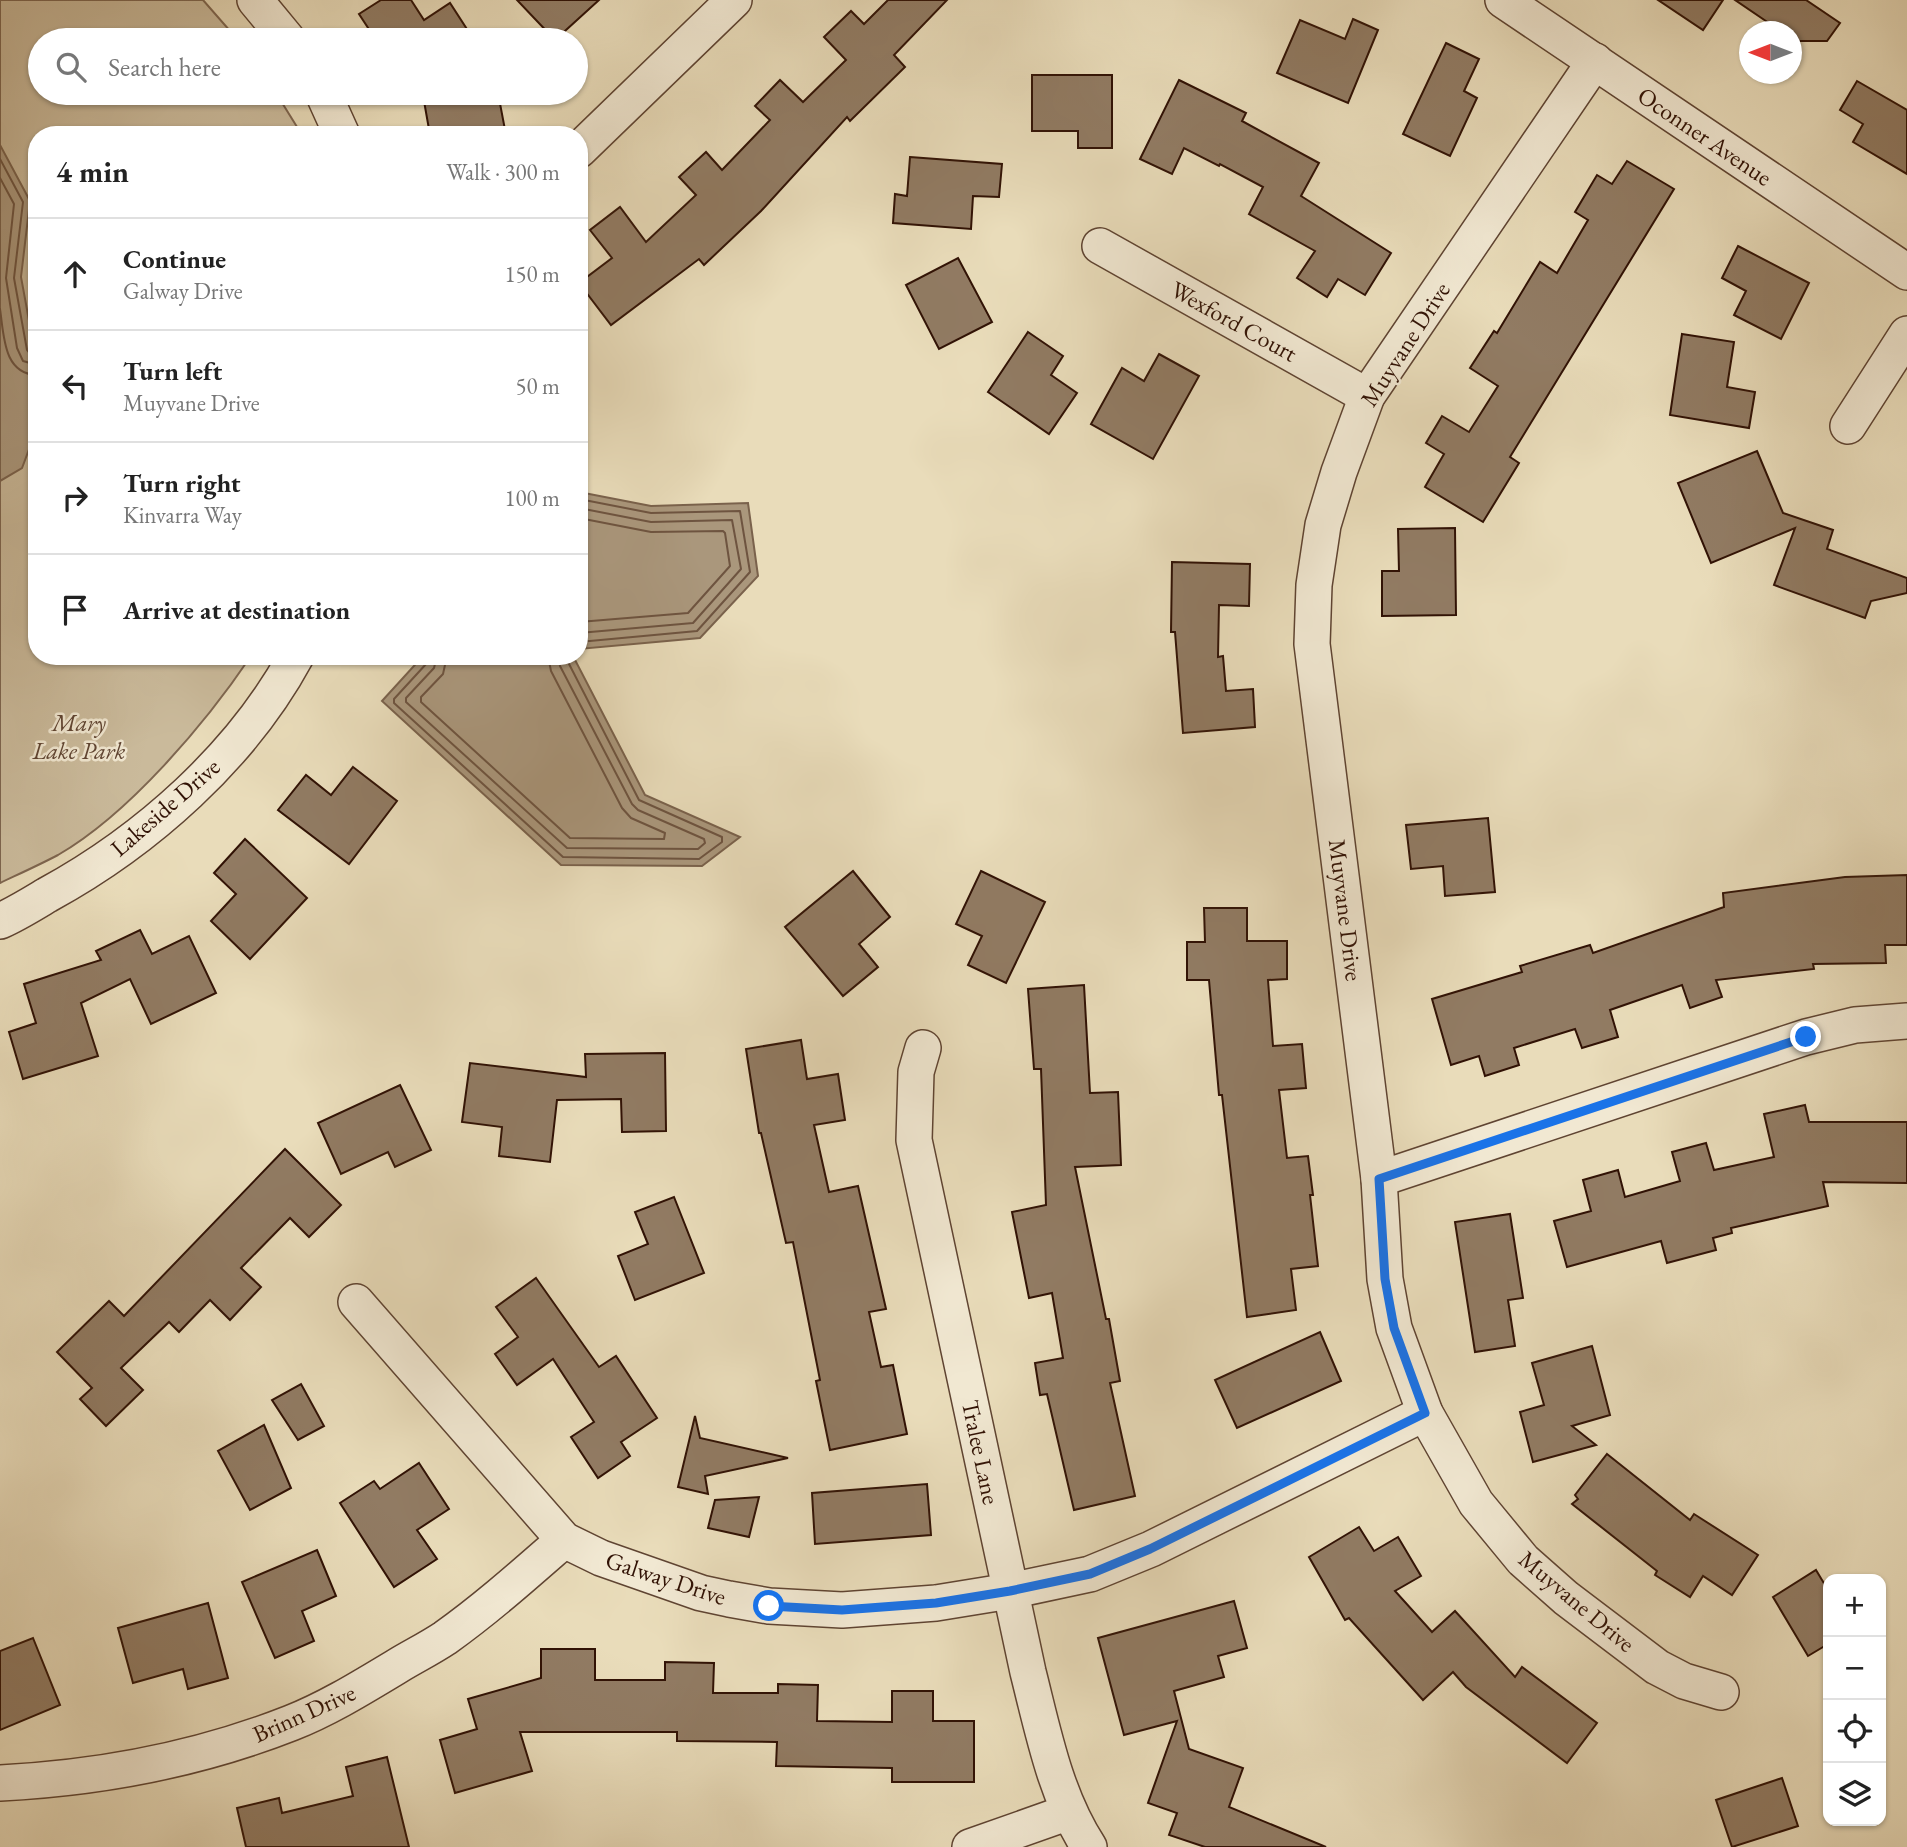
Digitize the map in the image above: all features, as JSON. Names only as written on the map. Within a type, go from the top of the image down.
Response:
[{"type":"street","points":[[255,0],[278,28]]},
{"type":"street","points":[[588,141],[734,0]]},
{"type":"street","name":"Oconner Avenue","points":[[1503,0],[1907,272]]},
{"type":"street","name":"Muyvane Drive","points":[[1595,61],[1367,396],[1322,525],[1314,585],[1312,644],[1379,1179],[1385,1279],[1394,1328],[1425,1413],[1476,1503],[1523,1560],[1566,1598],[1657,1667],[1684,1681],[1721,1692]]},
{"type":"street","points":[[328,105],[338,126]]},
{"type":"street","name":"Wexford Court","points":[[1100,246],[1367,396]]},
{"type":"street","points":[[1848,426],[1907,334]]},
{"type":"street","name":"Lakeside Drive","points":[[0,921],[74,881],[139,836],[219,761],[253,720],[290,665]]},
{"type":"street","points":[[1379,1179],[1806,1037],[1855,1025],[1907,1021]]},
{"type":"street","name":"Tralee Lane","points":[[923,1048],[916,1072],[914,1140],[1010,1591],[1047,1745],[1069,1812],[1089,1847]]},
{"type":"street","name":"Galway Drive","points":[[356,1302],[564,1540],[601,1558],[701,1593],[769,1606],[842,1610],[936,1603],[1090,1574],[1150,1549],[1425,1413]]},
{"type":"street","name":"Brinn Drive","points":[[0,1783],[109,1773],[165,1762],[292,1723],[370,1683],[444,1639],[564,1540]]},
{"type":"street","points":[[970,1847],[1069,1812]]},
{"type":"green space","name":"Mary Lake Park","points":[[0,0],[203,0],[228,28],[28,28],[28,105],[283,105],[296,126],[28,126],[28,665],[244,665],[164,766],[112,816],[58,855],[0,883]]},
{"type":"water","points":[[0,145],[28,197],[21,277],[28,315],[28,452],[22,468],[0,481]]},
{"type":"water","points":[[588,494],[651,506],[748,503],[758,576],[700,638],[588,648]]},
{"type":"water","points":[[415,665],[578,665],[645,795],[740,837],[702,866],[561,865],[382,701]]},
{"type":"building","points":[[381,0],[411,0],[424,20],[450,3],[466,28],[368,28],[359,14]]},
{"type":"building","points":[[517,0],[599,0],[568,28],[544,28]]},
{"type":"building","points":[[888,0],[947,0],[894,55],[905,67],[850,121],[847,117],[761,211],[704,265],[699,259],[611,325],[588,295],[588,276],[612,258],[590,230],[620,207],[646,242],[696,195],[679,177],[706,152],[722,170],[770,120],[755,106],[780,80],[803,102],[846,60],[824,37],[851,11],[864,24]]},
{"type":"building","points":[[1658,0],[1723,0],[1703,30]]},
{"type":"building","points":[[1735,0],[1806,0],[1840,23],[1827,41],[1802,41],[1802,21],[1766,21]]},
{"type":"building","points":[[1353,19],[1378,30],[1348,103],[1277,73],[1300,20],[1345,39]]},
{"type":"building","points":[[1446,43],[1479,59],[1464,91],[1477,98],[1450,156],[1403,134]]},
{"type":"building","points":[[1032,75],[1112,75],[1112,148],[1078,148],[1078,131],[1032,131]]},
{"type":"building","points":[[1179,80],[1246,113],[1242,121],[1319,163],[1301,196],[1391,253],[1365,295],[1338,279],[1327,297],[1297,278],[1315,251],[1249,214],[1263,187],[1184,148],[1172,174],[1140,159]]},
{"type":"building","points":[[1857,81],[1907,110],[1907,174],[1853,142],[1863,124],[1840,110]]},
{"type":"building","points":[[425,105],[500,105],[504,126],[428,126]]},
{"type":"building","points":[[910,157],[1002,164],[999,197],[973,196],[971,229],[893,223],[895,194],[907,196]]},
{"type":"building","points":[[1627,161],[1674,189],[1510,457],[1519,463],[1483,522],[1425,487],[1444,454],[1426,443],[1442,416],[1469,432],[1498,386],[1470,368],[1494,331],[1497,333],[1540,262],[1557,273],[1588,220],[1575,212],[1597,175],[1612,184]]},
{"type":"building","points":[[1738,246],[1809,283],[1781,339],[1734,315],[1746,291],[1722,278]]},
{"type":"building","points":[[958,258],[992,322],[939,349],[906,285]]},
{"type":"building","points":[[1028,332],[1063,356],[1051,375],[1077,393],[1049,434],[988,392]]},
{"type":"building","points":[[1682,334],[1734,342],[1727,387],[1755,392],[1749,428],[1670,415]]},
{"type":"building","points":[[1159,354],[1199,376],[1153,459],[1091,424],[1122,368],[1144,381]]},
{"type":"building","points":[[1757,451],[1783,513],[1833,530],[1827,549],[1907,578],[1907,593],[1871,601],[1865,618],[1774,585],[1795,528],[1711,563],[1678,483]]},
{"type":"building","points":[[1455,528],[1456,615],[1382,616],[1382,571],[1399,571],[1398,529]]},
{"type":"building","points":[[1172,562],[1250,564],[1249,606],[1219,605],[1218,657],[1223,656],[1226,691],[1253,689],[1255,727],[1183,733],[1175,632],[1171,632]]},
{"type":"building","points":[[353,767],[397,801],[349,864],[278,810],[306,775],[331,795]]},
{"type":"building","points":[[1488,818],[1495,892],[1445,896],[1443,866],[1411,869],[1406,825]]},
{"type":"building","points":[[245,839],[307,898],[250,959],[211,921],[236,894],[214,873]]},
{"type":"building","points":[[853,871],[890,917],[859,944],[878,967],[843,996],[785,927]]},
{"type":"building","points":[[981,871],[1045,902],[1006,983],[968,965],[982,936],[956,924]]},
{"type":"building","points":[[1907,875],[1907,945],[1885,945],[1886,963],[1813,964],[1814,969],[1716,980],[1722,997],[1690,1008],[1682,985],[1610,1010],[1618,1037],[1582,1048],[1575,1029],[1514,1048],[1519,1065],[1485,1076],[1479,1056],[1451,1065],[1432,999],[1522,972],[1520,966],[1590,945],[1593,953],[1724,907],[1723,893],[1845,877]]},
{"type":"building","points":[[1204,908],[1247,908],[1247,941],[1287,941],[1287,979],[1268,980],[1273,1046],[1302,1044],[1306,1088],[1279,1090],[1287,1158],[1308,1156],[1318,1266],[1291,1269],[1296,1310],[1247,1317],[1222,1095],[1219,1095],[1209,980],[1187,980],[1187,942],[1205,942]]},
{"type":"building","points":[[140,930],[152,954],[189,936],[216,993],[151,1024],[130,979],[81,1003],[98,1056],[23,1079],[9,1032],[36,1023],[24,984],[101,960],[96,951]]},
{"type":"building","points":[[1084,985],[1090,1093],[1118,1092],[1121,1165],[1075,1167],[1106,1319],[1109,1319],[1120,1381],[1110,1383],[1135,1496],[1074,1510],[1047,1394],[1040,1395],[1035,1363],[1063,1358],[1052,1293],[1029,1298],[1012,1212],[1046,1205],[1041,1069],[1034,1069],[1028,989]]},
{"type":"building","points":[[801,1040],[807,1079],[838,1074],[845,1120],[814,1125],[829,1192],[858,1186],[886,1309],[869,1312],[881,1367],[893,1365],[907,1434],[830,1450],[816,1381],[820,1380],[793,1242],[786,1243],[759,1133],[746,1049]]},
{"type":"building","points":[[665,1053],[666,1131],[622,1132],[621,1099],[557,1100],[550,1162],[499,1156],[502,1127],[462,1122],[470,1063],[586,1077],[585,1054]]},
{"type":"building","points":[[400,1085],[431,1150],[395,1167],[388,1152],[341,1174],[318,1123]]},
{"type":"building","points":[[1805,1105],[1809,1122],[1907,1122],[1907,1183],[1823,1182],[1828,1206],[1731,1228],[1732,1233],[1713,1238],[1716,1250],[1667,1263],[1661,1241],[1567,1267],[1554,1221],[1591,1211],[1583,1180],[1618,1170],[1625,1197],[1680,1181],[1672,1152],[1706,1143],[1714,1170],[1774,1157],[1764,1114]]},
{"type":"building","points":[[285,1149],[341,1205],[309,1237],[290,1218],[241,1268],[261,1287],[230,1320],[210,1300],[179,1332],[169,1322],[121,1368],[143,1390],[106,1426],[80,1399],[92,1388],[57,1352],[109,1301],[124,1316]]},
{"type":"building","points":[[674,1197],[704,1273],[635,1300],[618,1256],[648,1244],[635,1212]]},
{"type":"building","points":[[1510,1214],[1523,1298],[1508,1300],[1515,1346],[1475,1352],[1455,1222]]},
{"type":"building","points":[[536,1278],[599,1367],[616,1356],[657,1418],[621,1442],[630,1456],[598,1478],[571,1437],[594,1422],[553,1359],[517,1385],[495,1354],[518,1337],[496,1307]]},
{"type":"building","points":[[1320,1332],[1341,1381],[1237,1428],[1215,1380]]},
{"type":"building","points":[[1592,1346],[1610,1415],[1572,1426],[1596,1445],[1533,1462],[1520,1412],[1544,1405],[1532,1363]]},
{"type":"building","points":[[301,1384],[324,1426],[298,1440],[272,1400]]},
{"type":"building","points":[[695,1416],[700,1438],[788,1458],[705,1476],[708,1494],[678,1487]]},
{"type":"building","points":[[264,1425],[291,1488],[250,1510],[218,1451]]},
{"type":"building","points":[[1607,1454],[1690,1520],[1694,1514],[1758,1555],[1732,1595],[1703,1576],[1690,1597],[1655,1575],[1657,1571],[1572,1504],[1578,1499],[1575,1495]]},
{"type":"building","points":[[419,1463],[449,1509],[417,1530],[437,1559],[394,1587],[340,1503],[374,1481],[380,1489]]},
{"type":"building","points":[[927,1484],[931,1535],[815,1544],[812,1493]]},
{"type":"building","points":[[759,1497],[749,1537],[708,1528],[715,1500]]},
{"type":"building","points":[[1359,1527],[1374,1551],[1398,1537],[1421,1576],[1395,1591],[1432,1632],[1455,1611],[1515,1677],[1522,1667],[1597,1723],[1567,1763],[1466,1687],[1453,1672],[1423,1700],[1349,1618],[1345,1620],[1309,1557]]},
{"type":"building","points":[[317,1550],[336,1596],[302,1611],[314,1641],[275,1658],[242,1582]]},
{"type":"building","points":[[1816,1570],[1823,1582],[1823,1647],[1808,1656],[1773,1597]]},
{"type":"building","points":[[1234,1601],[1247,1648],[1218,1656],[1224,1677],[1174,1691],[1189,1749],[1243,1768],[1229,1807],[1326,1847],[1205,1847],[1169,1835],[1177,1813],[1148,1803],[1177,1721],[1124,1735],[1098,1638]]},
{"type":"building","points":[[208,1603],[228,1678],[188,1689],[183,1669],[133,1683],[118,1628]]},
{"type":"building","points":[[33,1638],[60,1705],[0,1730],[0,1651]]},
{"type":"building","points":[[541,1649],[595,1649],[595,1680],[665,1680],[665,1662],[714,1663],[713,1693],[778,1693],[778,1684],[818,1685],[817,1721],[892,1722],[892,1691],[933,1691],[933,1721],[974,1721],[974,1782],[892,1782],[892,1768],[776,1766],[777,1742],[677,1741],[677,1732],[520,1732],[532,1771],[455,1793],[440,1740],[477,1729],[468,1699],[541,1678]]},
{"type":"building","points":[[387,1757],[409,1847],[246,1847],[237,1808],[279,1798],[282,1813],[353,1796],[346,1767]]},
{"type":"building","points":[[1782,1778],[1798,1826],[1732,1847],[1716,1800]]},
{"type":"route","points":[[769,1606],[842,1610],[936,1603],[1090,1574],[1150,1549],[1425,1413],[1394,1328],[1385,1279],[1379,1179],[1806,1037]]}]
